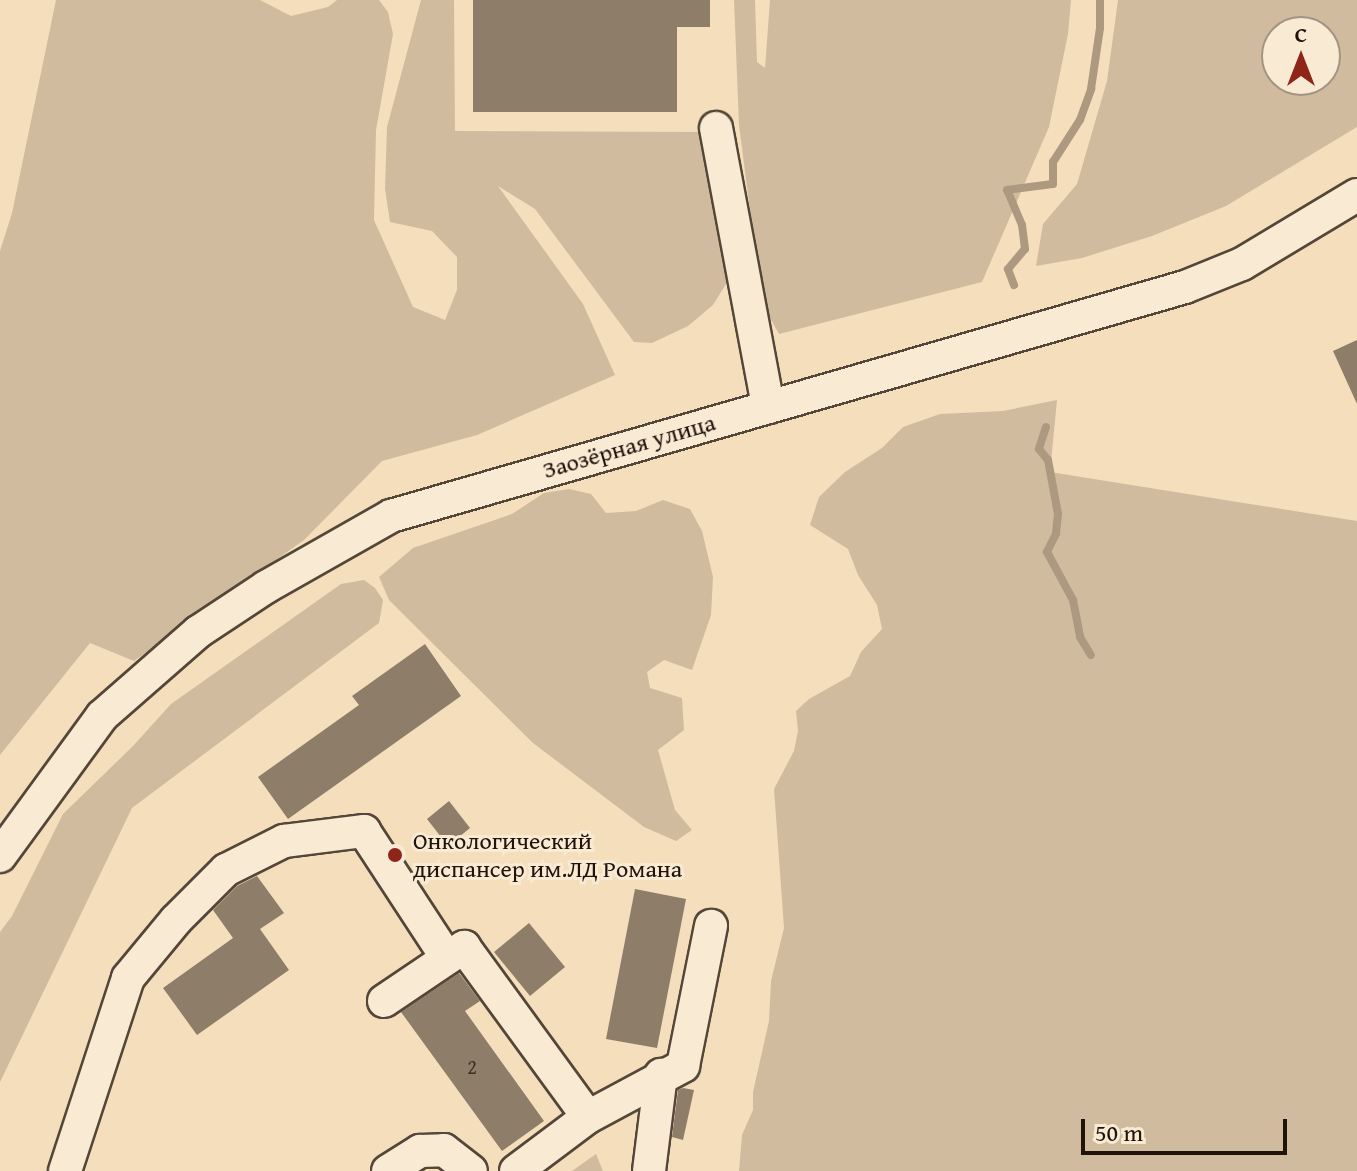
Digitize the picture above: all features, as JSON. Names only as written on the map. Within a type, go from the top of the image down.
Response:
[{"type":"street","points":[[716,128],[768,407]]},
{"type":"street","name":"Заозёрная улица","points":[[0,856],[102,716],[198,632],[279,580],[391,516],[1185,287],[1242,264],[1357,195]]},
{"type":"street","points":[[65,1171],[128,978],[176,920],[226,870],[284,841],[364,831],[447,958]]},
{"type":"street","points":[[516,1171],[588,1117],[661,1075],[683,1066],[711,926]]},
{"type":"street","points":[[384,1001],[464,947],[588,1117]]},
{"type":"street","points":[[649,1171],[661,1075]]},
{"type":"street","points":[[388,1171],[420,1151],[444,1150],[471,1171]]},
{"type":"shaded area","points":[[56,0],[260,0],[291,16],[328,7],[337,0],[379,0],[388,12],[393,34],[376,130],[374,220],[413,307],[445,320],[457,290],[457,257],[432,231],[390,222],[385,189],[387,127],[421,0],[454,0],[455,131],[707,132],[729,279],[713,305],[688,326],[652,343],[634,342],[535,209],[498,186],[583,304],[615,375],[477,435],[382,461],[304,540],[134,661],[90,643],[0,755],[0,251],[12,213]]},
{"type":"shaded area","points":[[734,0],[755,0],[757,62],[765,68],[770,0],[1071,0],[1068,34],[1049,127],[982,282],[779,334],[762,303],[739,125]]},
{"type":"shaded area","points":[[1118,0],[1357,0],[1357,127],[1226,206],[1152,236],[1082,258],[1036,266],[1043,224],[1077,184],[1107,81]]},
{"type":"shaded area","points":[[1057,400],[1050,472],[1357,521],[1357,1171],[739,1171],[742,1135],[753,1110],[753,1092],[769,1021],[771,981],[784,928],[774,789],[794,751],[798,731],[796,711],[809,699],[850,676],[861,652],[882,629],[877,605],[858,575],[848,549],[810,525],[819,497],[845,472],[882,448],[903,427],[940,414],[1003,411]]},
{"type":"shaded area","points":[[569,489],[591,494],[606,513],[636,511],[663,500],[690,509],[702,531],[713,577],[711,615],[692,670],[664,660],[647,672],[650,688],[682,698],[684,730],[658,750],[675,810],[692,830],[676,841],[644,827],[533,743],[389,600],[379,577],[413,548],[512,514],[544,493]]},
{"type":"shaded area","points":[[364,580],[375,588],[383,600],[379,623],[132,808],[0,1082],[0,932],[12,916],[63,814],[171,704],[341,584]]},
{"type":"shaded area","points":[[596,1154],[603,1171],[572,1171]]},
{"type":"building","points":[[473,0],[710,0],[710,27],[677,27],[677,112],[473,112]]},
{"type":"building","points":[[1357,340],[1357,404],[1333,351]]},
{"type":"building","points":[[425,644],[461,696],[288,819],[258,777],[359,705],[352,696]]},
{"type":"building","points":[[449,801],[470,828],[448,846],[427,819]]},
{"type":"building","points":[[257,876],[284,913],[260,929],[289,970],[197,1035],[163,988],[233,938],[213,910],[237,886]]},
{"type":"building","points":[[635,889],[686,899],[657,1048],[606,1039]]},
{"type":"building","points":[[529,923],[565,967],[530,996],[494,952]]},
{"type":"building","points":[[459,973],[480,1001],[465,1011],[544,1121],[502,1151],[401,1012]]},
{"type":"building","points":[[678,1090],[694,1090],[683,1140],[672,1137]]},
{"type":"waterway","points":[[1014,285],[1008,269],[1025,249],[1022,225],[1007,190],[1053,184],[1053,162],[1080,120],[1091,89],[1100,28],[1100,0]]},
{"type":"waterway","points":[[1046,427],[1039,449],[1048,460],[1058,514],[1056,534],[1047,552],[1073,600],[1080,637],[1091,655]]},
{"type":"place","name":"Онкологический диспансер им.ЛД Романа","points":[[395,855]]}]
